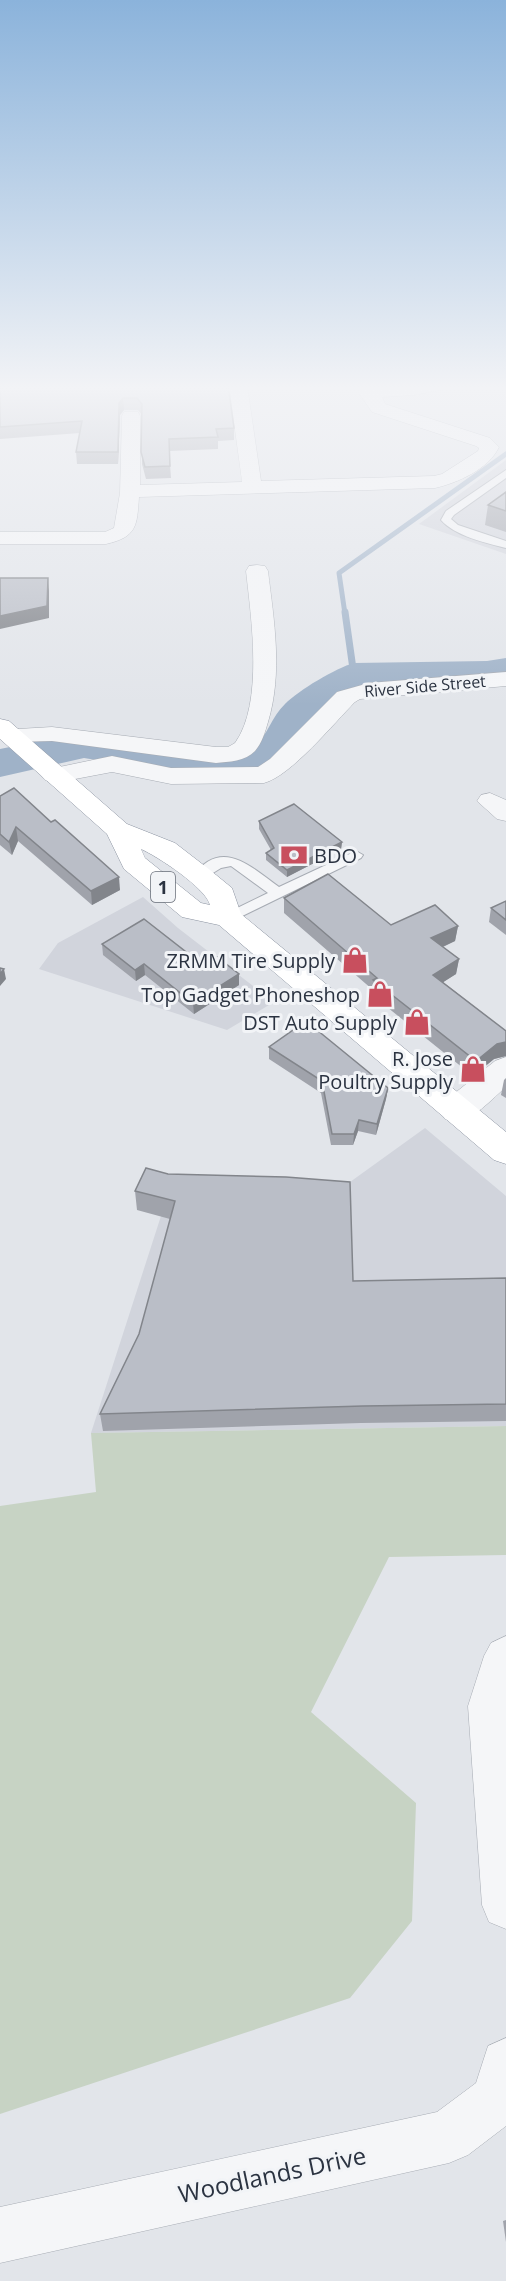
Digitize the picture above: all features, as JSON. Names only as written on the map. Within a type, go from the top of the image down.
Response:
[{"type":"highway","name":"1","points":[[11,736],[118,830],[165,849],[200,876],[222,895],[228,918]]},
{"type":"highway","name":"1","points":[[118,830],[134,863],[192,910],[228,918],[506,1151]]},
{"type":"street","points":[[0,538],[106,538],[117,535],[124,529],[130,491]]},
{"type":"street","points":[[11,736],[52,734],[216,755],[228,755],[240,750],[247,745],[263,705],[266,670],[257,571]]},
{"type":"street","name":"River Side Street","points":[[49,771],[112,764],[171,776],[264,775],[279,764],[352,694],[369,690],[506,679]]},
{"type":"street","points":[[456,1110],[506,1069]]},
{"type":"street","points":[[506,1658],[499,1671],[490,1706],[506,1905]]},
{"type":"street","name":"Woodlands Drive","points":[[0,2235],[449,2136],[498,2099],[504,2082]]},
{"type":"lane","points":[[480,491],[450,513],[446,520],[454,527],[506,545]]},
{"type":"lane","points":[[228,918],[356,855]]},
{"type":"lane","points":[[200,876],[219,862],[227,860],[235,862],[278,893]]},
{"type":"shaded area","points":[[463,491],[506,491],[506,554],[419,524]]},
{"type":"shaded area","points":[[143,897],[178,928],[274,1002],[227,1030],[39,969],[58,943]]},
{"type":"shaded area","points":[[425,1128],[506,1196],[506,1426],[91,1433],[170,1188],[332,1195]]},
{"type":"green space","points":[[506,1426],[506,1555],[389,1557],[311,1712],[416,1803],[412,1921],[350,1998],[0,2114],[0,1506],[96,1492],[91,1433]]},
{"type":"building","points":[[506,492],[506,511],[488,505]]},
{"type":"building","points":[[0,578],[48,578],[47,606],[0,616]]},
{"type":"building","points":[[14,788],[51,822],[55,820],[119,877],[91,891],[16,827],[9,842],[0,834],[0,796]]},
{"type":"building","points":[[294,804],[342,842],[287,870],[266,853],[274,848],[259,821]]},
{"type":"building","points":[[328,874],[391,925],[435,905],[458,926],[431,938],[459,959],[433,975],[506,1031],[506,1042],[497,1044],[476,1061],[373,980],[377,978],[284,898]]},
{"type":"building","points":[[506,901],[506,920],[491,908]]},
{"type":"building","points":[[144,919],[203,965],[217,957],[239,974],[193,1003],[144,964],[135,970],[102,944]]},
{"type":"building","points":[[306,1021],[388,1088],[377,1124],[359,1120],[354,1134],[332,1134],[322,1081],[269,1047]]},
{"type":"building","points":[[146,1168],[168,1174],[286,1177],[350,1182],[353,1281],[506,1278],[506,1404],[100,1414],[139,1334],[175,1201],[135,1191]]},
{"type":"waterway","points":[[345,614],[339,573],[453,491]]},
{"type":"waterway","points":[[345,612],[354,676]]},
{"type":"waterway","points":[[0,763],[84,745],[181,761],[242,764],[265,761],[281,747],[300,713],[354,676],[487,674],[506,671]]},
{"type":"place","name":"BDO","points":[[294,855]]},
{"type":"place","name":"ZRMM Tire Supply","points":[[355,960]]},
{"type":"place","name":"Top Gadget Phoneshop","points":[[380,994]]},
{"type":"place","name":"DST Auto Supply","points":[[417,1022]]},
{"type":"place","name":"R. Jose Poultry Supply","points":[[473,1069]]}]
